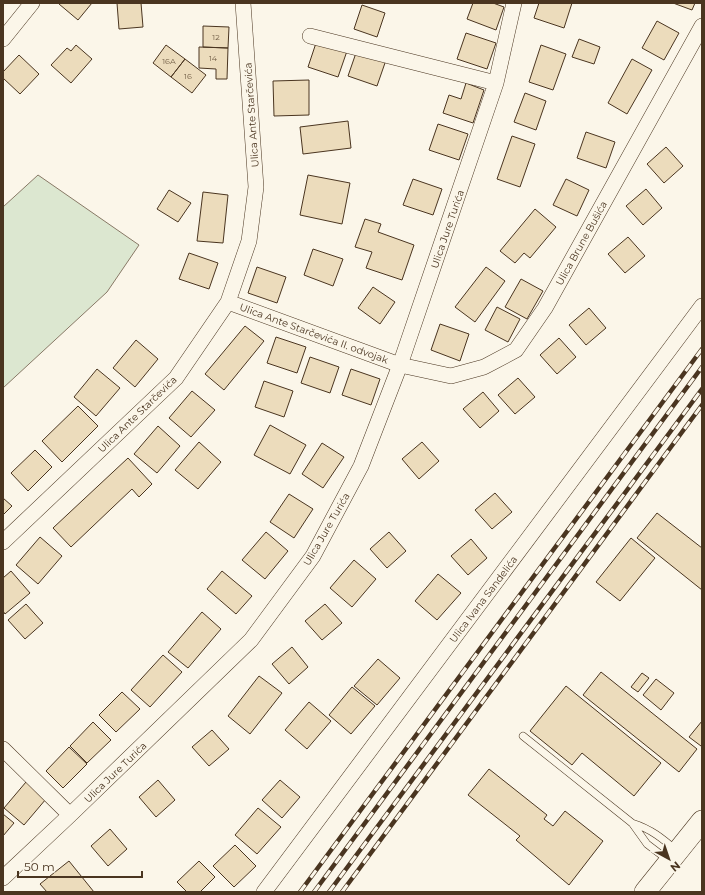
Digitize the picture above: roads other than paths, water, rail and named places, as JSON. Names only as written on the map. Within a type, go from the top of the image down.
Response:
[{"type":"main road","points":[[653,889],[674,856],[702,821]]},
{"type":"street","points":[[3,39],[32,3]]},
{"type":"street","name":"Ulica Ante Starčevića","points":[[3,542],[176,378],[228,302],[249,241],[256,187],[242,3]]},
{"type":"street","name":"Ulica Jure Turića","points":[[3,878],[70,816],[251,640],[316,550],[361,466],[400,365],[496,83],[514,3]]},
{"type":"street","name":"Ulica Brune Bušića","points":[[400,365],[451,376],[484,368],[516,350],[545,308],[702,26]]},
{"type":"street","points":[[310,36],[496,83]]},
{"type":"street","name":"Ulica Ante Starčevića II. odvojak","points":[[228,302],[400,365]]},
{"type":"street","name":"Ulica Ivana Sandelića","points":[[264,892],[702,306]]},
{"type":"street","points":[[3,749],[70,816]]},
{"type":"lane","points":[[523,736],[632,823],[647,844],[674,856]]},
{"type":"lane","points":[[632,823],[655,833],[674,856]]},
{"type":"railway","points":[[300,892],[702,349]]},
{"type":"railway","points":[[314,892],[702,367]]},
{"type":"railway","points":[[329,892],[702,389]]},
{"type":"railway","points":[[342,892],[702,405]]}]
